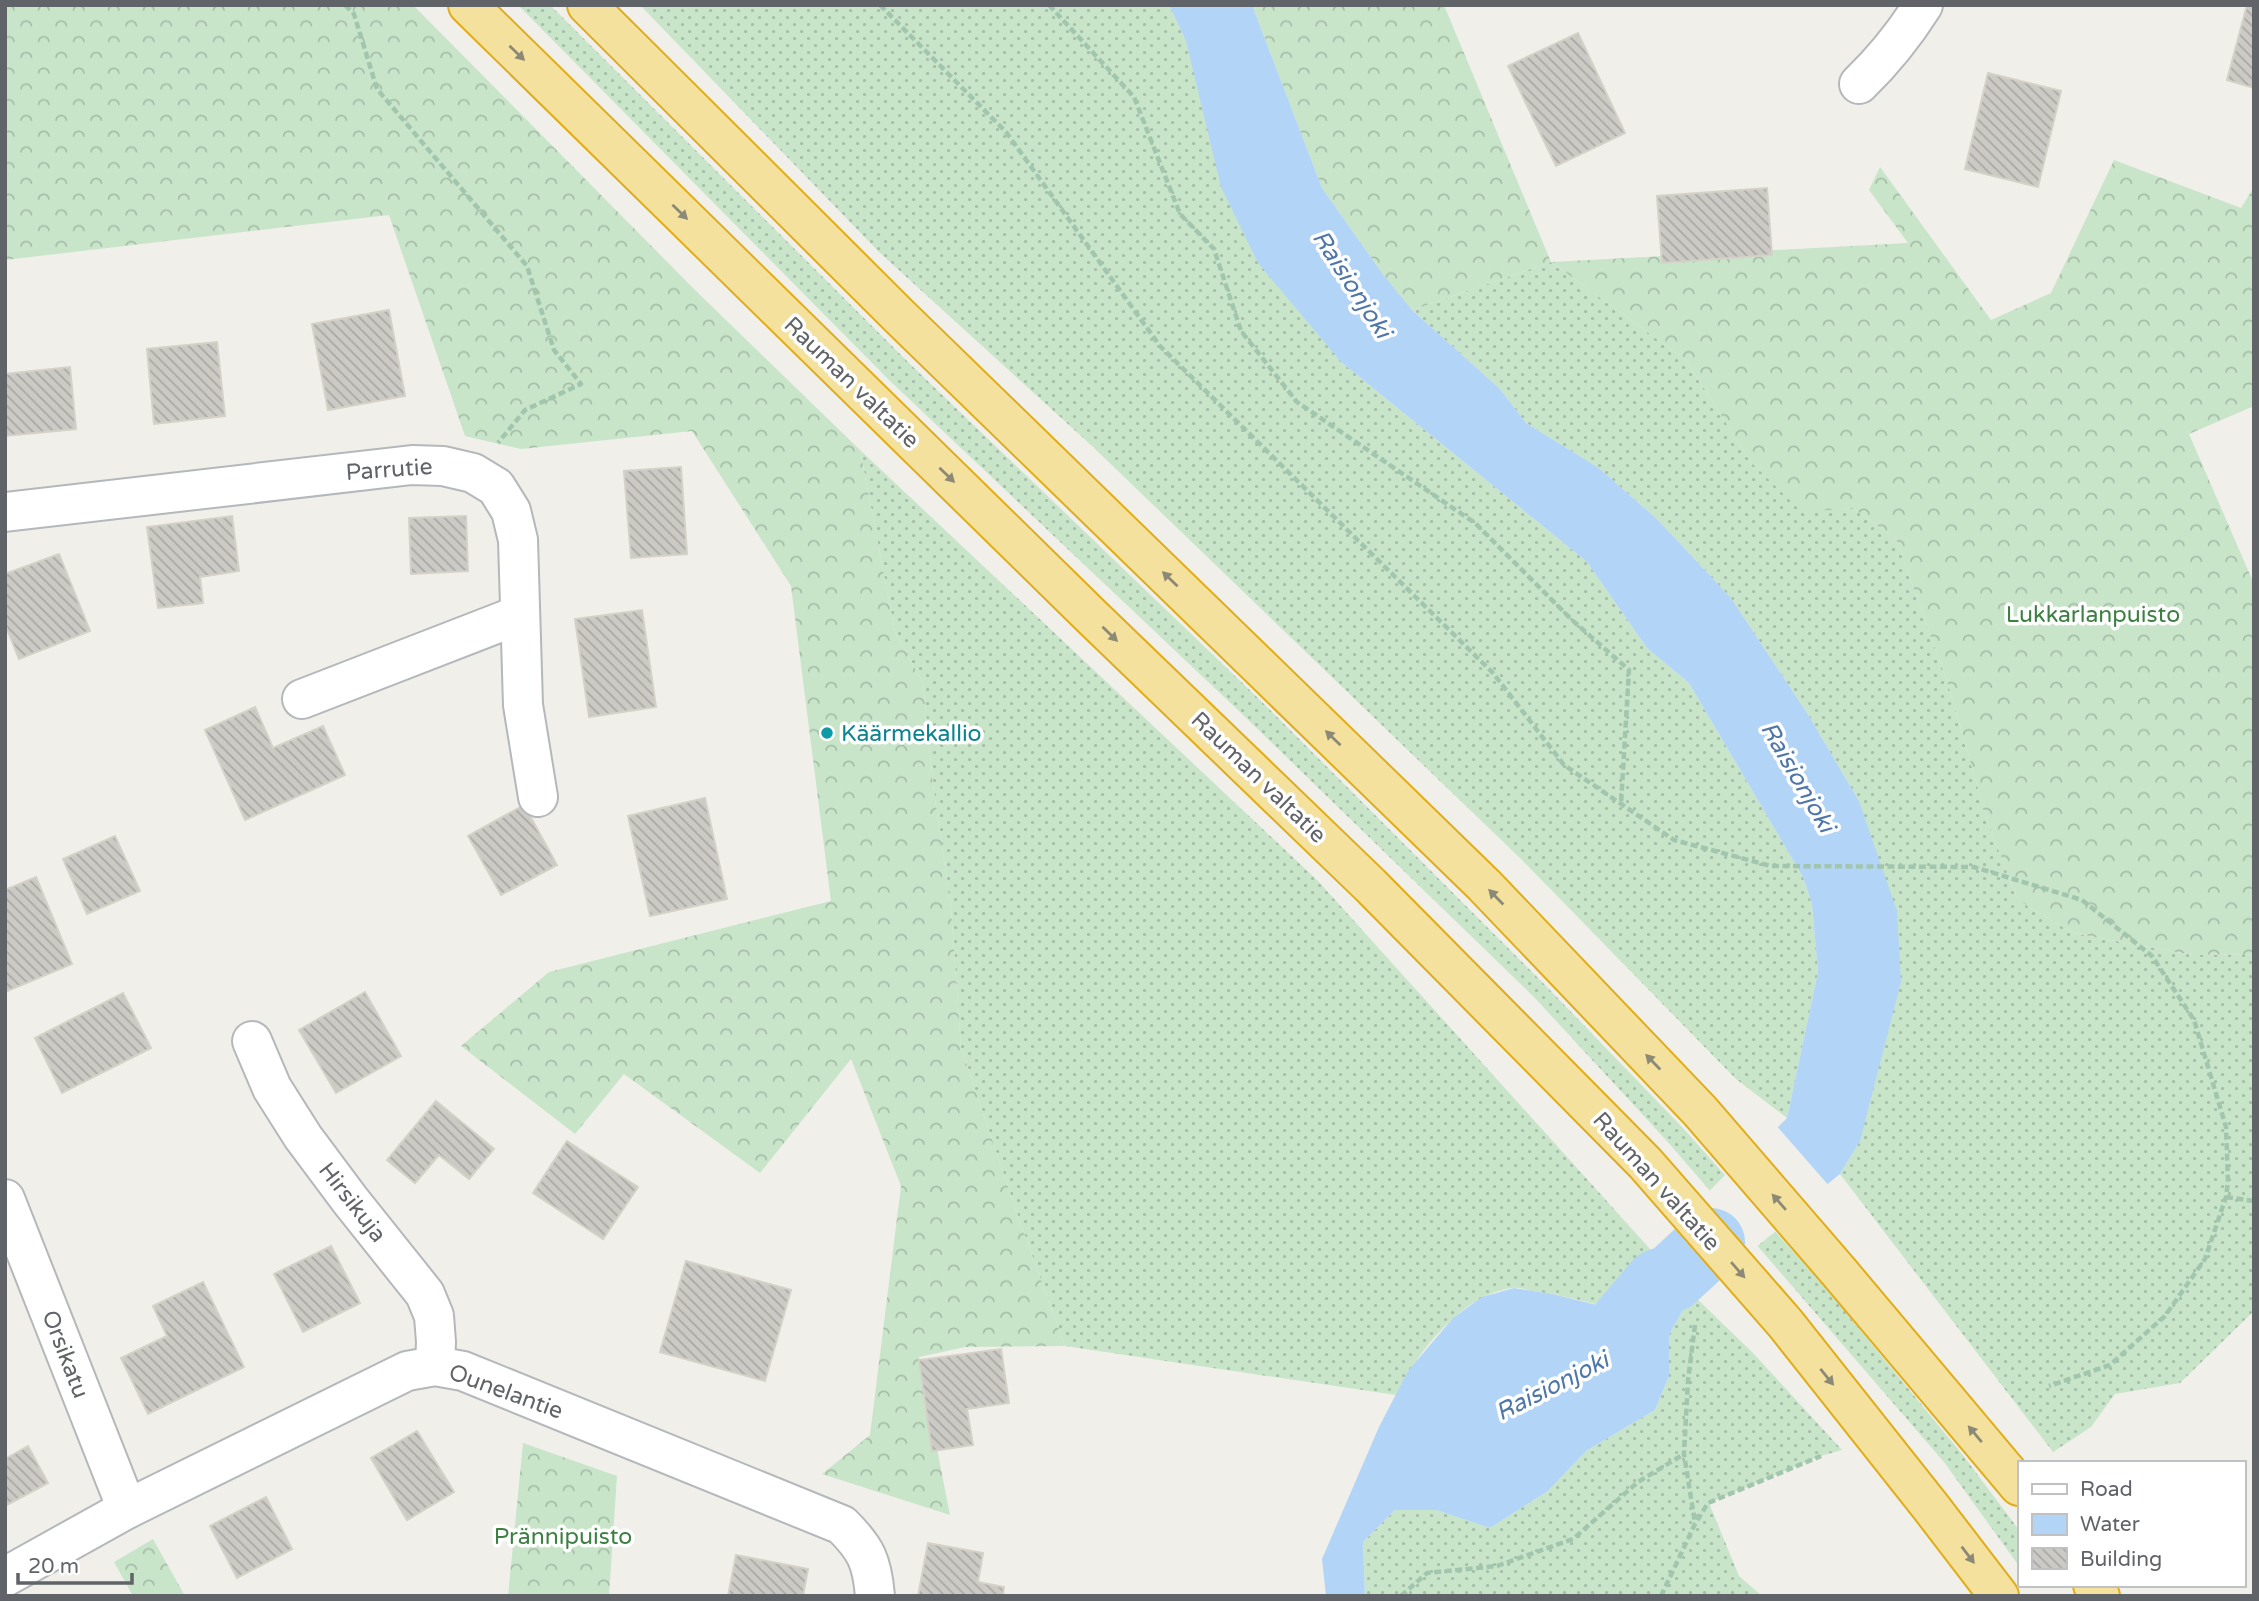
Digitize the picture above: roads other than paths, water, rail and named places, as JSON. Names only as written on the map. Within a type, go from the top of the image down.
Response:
[{"type":"highway","name":"Rauman valtatie","points":[[468,5],[1082,607],[1370,885],[1645,1163],[1785,1324],[1999,1596]]},
{"type":"highway","points":[[587,5],[910,327],[1484,885],[1700,1111],[2018,1485]]},
{"type":"street","points":[[1858,84],[1885,58],[1908,30],[1923,5]]},
{"type":"street","name":"Parrutie","points":[[5,512],[412,465],[443,466],[473,473],[496,487],[511,511],[518,540],[523,705],[538,797]]},
{"type":"street","points":[[302,699],[519,615]]},
{"type":"street","name":"Hirsikuja","points":[[252,1041],[272,1088],[303,1137],[425,1294],[434,1317],[435,1366]]},
{"type":"street","name":"Orsikatu","points":[[5,1199],[127,1509]]},
{"type":"street","name":"Ounelantie","points":[[5,1577],[127,1509],[407,1371],[435,1366],[463,1371],[842,1525],[861,1544],[872,1570],[874,1596]]},
{"type":"water","points":[[1169,5],[1252,5],[1322,188],[1382,273],[1412,310],[1500,389],[1526,423],[1599,468],[1658,520],[1731,598],[1809,716],[1859,801],[1897,911],[1901,982],[1860,1141],[1840,1174],[1692,1294],[1669,1335],[1669,1376],[1655,1410],[1586,1451],[1548,1491],[1490,1528],[1436,1510],[1395,1510],[1363,1542],[1365,1596],[1326,1596],[1322,1559],[1379,1427],[1408,1371],[1453,1318],[1482,1297],[1514,1288],[1552,1294],[1634,1314],[1653,1284],[1659,1259],[1679,1227],[1787,1118],[1818,972],[1812,904],[1803,877],[1689,683],[1647,648],[1587,562],[1341,362],[1258,263],[1221,187],[1186,41]]},
{"type":"waterway","name":"Raisionjoki","points":[[1572,1375],[1615,1356],[1624,1323],[1658,1283],[1672,1278],[1711,1242]]},
{"type":"place","name":"Käärmekallio","points":[[827,733]]},
{"type":"park label","name":"Lukkarlanpuisto","points":[[2093,614]]},
{"type":"park label","name":"Prännipuisto","points":[[563,1536]]}]
